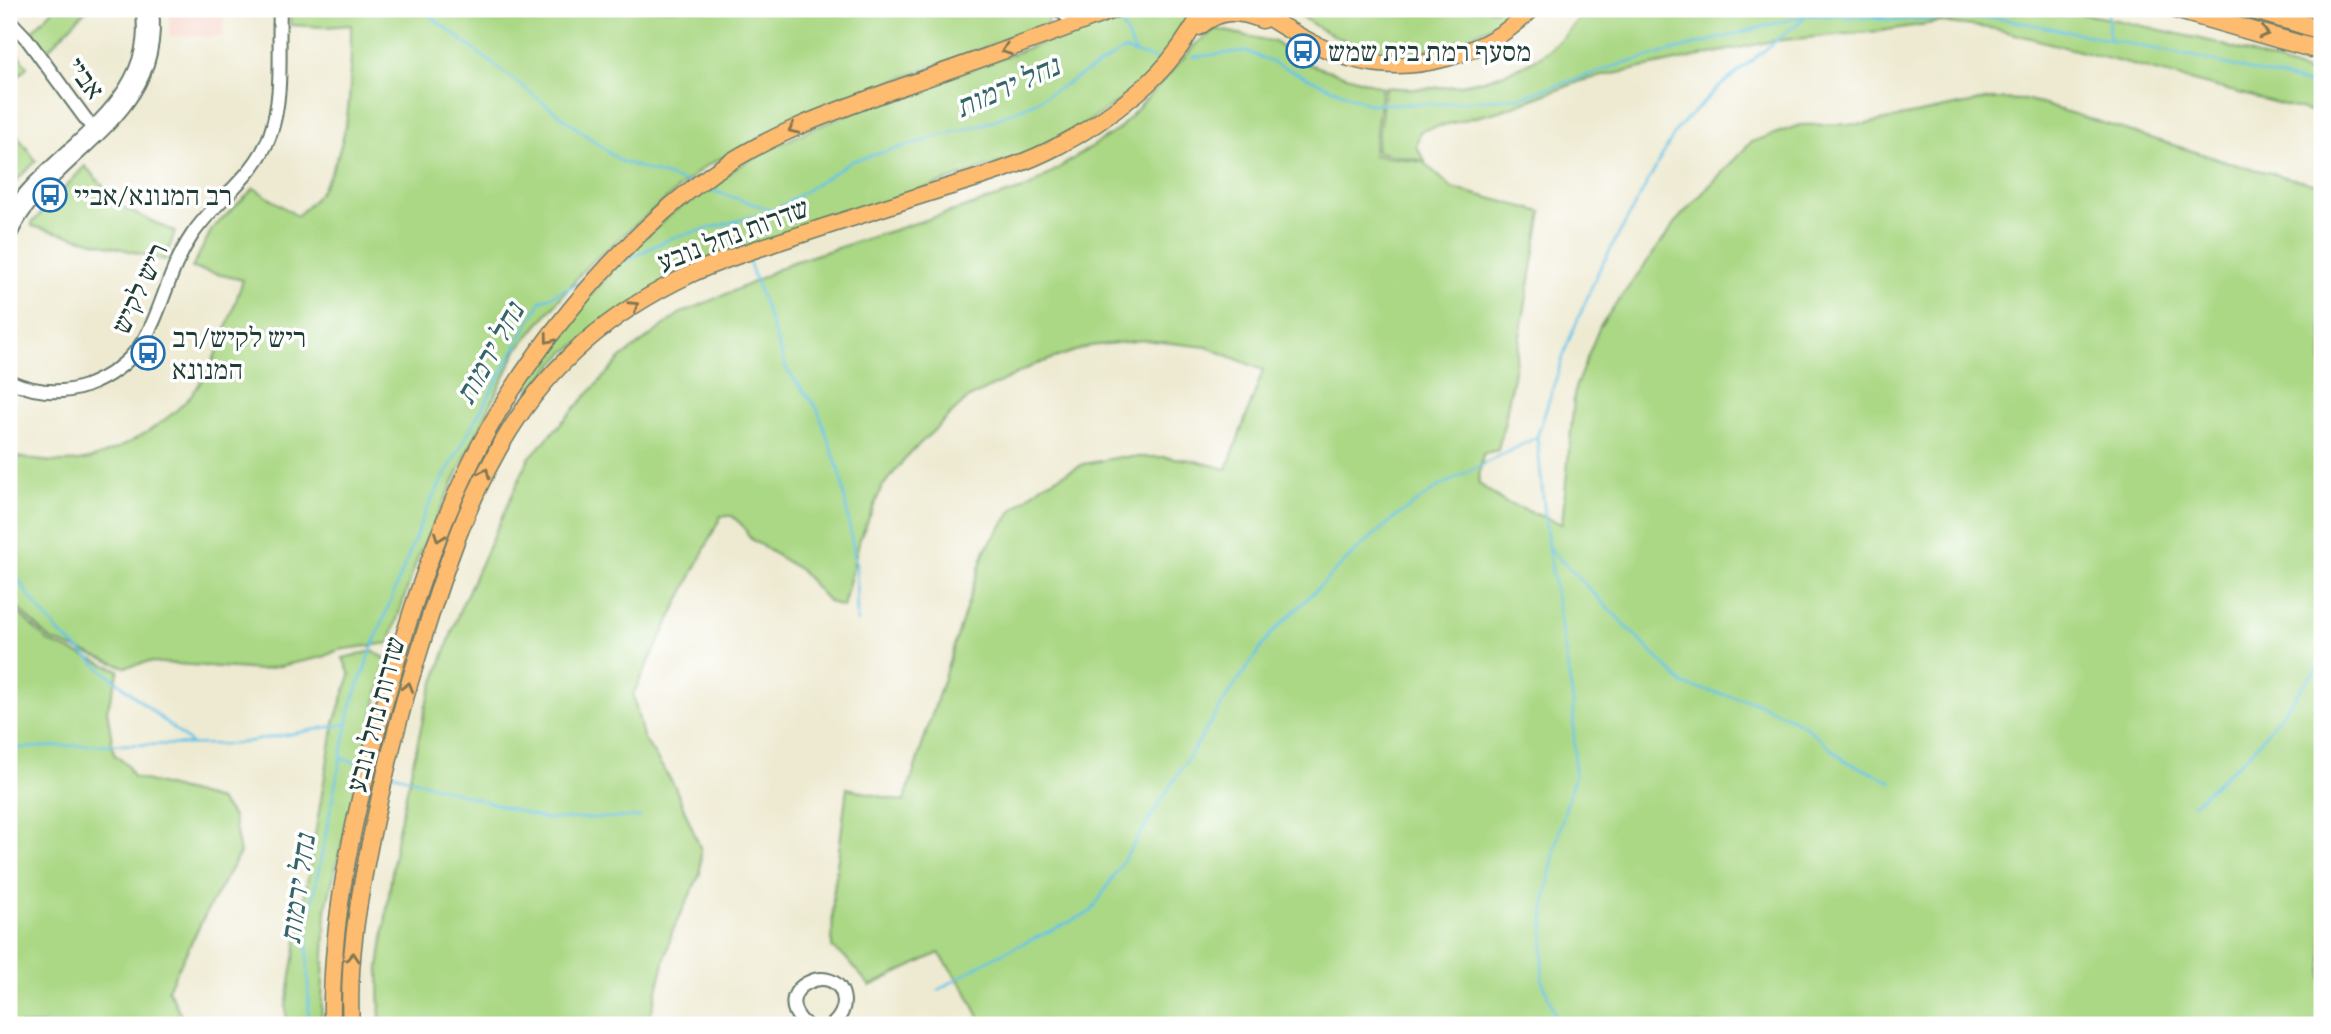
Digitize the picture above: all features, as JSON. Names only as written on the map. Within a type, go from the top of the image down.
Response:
[{"type":"highway","points":[[2175,9],[2322,51]]},
{"type":"highway","points":[[2251,9],[2322,30]]},
{"type":"main road","name":"שדרות נחל נובע","points":[[332,1025],[333,971],[343,887],[370,758],[398,656],[442,528],[464,475],[499,410],[534,359],[594,282],[659,219],[714,173],[755,148],[801,125],[1116,9]]},
{"type":"main road","name":"שדרות נחל נובע","points":[[351,1025],[352,973],[361,889],[388,761],[415,664],[444,575],[475,494],[498,448],[536,391],[573,352],[617,317],[694,273],[762,247],[1026,161],[1057,147],[1104,118],[1137,93],[1158,73],[1207,9]]},
{"type":"main road","points":[[1255,9],[1297,35]]},
{"type":"main road","points":[[1272,9],[1322,46]]},
{"type":"main road","points":[[1187,37],[1212,18],[1233,11],[1253,16],[1349,58],[1404,64],[1434,60],[1482,46],[1517,23],[1532,9]]},
{"type":"street","points":[[9,237],[33,199],[95,131],[133,75],[142,44],[142,9]]},
{"type":"street","points":[[9,215],[34,184],[127,104],[141,82],[152,42],[152,9]]},
{"type":"street","name":"ריש לקיש","points":[[9,381],[43,391],[79,388],[117,370],[139,348],[153,326],[175,266],[190,238],[250,170],[270,137],[278,99],[279,9]]},
{"type":"street","points":[[1045,35],[1055,24],[1057,9],[1068,17],[1088,19]]},
{"type":"street","name":"אביי","points":[[9,20],[27,39],[95,131]]},
{"type":"street","points":[[806,1025],[800,1020],[794,1004],[799,989],[812,980],[827,980],[840,990],[844,1005],[836,1023]]},
{"type":"shaded area","points":[[169,9],[224,9],[223,36],[170,36]]},
{"type":"green space","points":[[54,9],[87,9],[47,51],[32,31]]},
{"type":"green space","points":[[290,9],[1051,10],[1048,22],[1043,26],[815,110],[704,167],[587,266],[517,350],[419,554],[389,643],[338,650],[323,657],[261,670],[148,662],[125,667],[51,640],[9,600],[9,455],[59,462],[89,459],[148,432],[175,411],[196,389],[223,336],[243,280],[192,268],[212,229],[254,188],[297,216],[317,196],[330,174],[344,133],[350,90],[351,25],[290,25]]},
{"type":"green space","points":[[1131,9],[1203,9],[1141,86],[1055,144],[696,266],[564,353],[530,390],[528,385],[522,386],[564,328],[612,271],[666,219],[723,176],[820,126]]},
{"type":"green space","points":[[1291,9],[1514,9],[1487,28],[1444,46],[1398,52],[1354,44],[1332,35]]},
{"type":"green space","points":[[1586,9],[2055,9],[2214,42],[2322,77],[2322,115],[1996,29],[1940,22],[1880,31],[1773,41],[1584,80],[1500,111],[1420,131],[1416,146],[1425,161],[1376,152],[1385,87],[1442,87],[1497,76],[1540,56],[1555,45]]},
{"type":"green space","points":[[1216,29],[1274,42],[1305,63],[1382,87],[1373,155],[1423,162],[1452,188],[1542,212],[1505,421],[1498,450],[1483,454],[1478,483],[1504,502],[1562,524],[1575,388],[1600,326],[1680,217],[1751,142],[1800,125],[1865,124],[1990,99],[2029,100],[2234,164],[2322,186],[2322,1025],[983,1025],[966,991],[939,953],[870,986],[845,957],[832,948],[833,897],[847,788],[904,802],[985,550],[1013,510],[1042,485],[1084,464],[1120,457],[1165,457],[1192,460],[1227,469],[1263,370],[1207,347],[1144,340],[1090,346],[1034,365],[967,399],[910,453],[882,487],[860,539],[843,607],[829,602],[800,570],[751,539],[732,516],[721,516],[633,694],[643,737],[675,787],[701,850],[700,874],[672,932],[648,1025],[380,1025],[379,968],[397,835],[426,705],[461,607],[529,458],[621,358],[679,314],[745,286],[790,263],[1029,187],[1119,129],[1197,43]]},
{"type":"green space","points":[[15,50],[27,67],[9,86],[9,56]]},
{"type":"green space","points":[[9,124],[36,161],[9,188]]},
{"type":"green space","points":[[85,166],[122,207],[175,232],[165,260],[32,226]]},
{"type":"green space","points":[[9,604],[49,642],[119,670],[107,710],[114,754],[127,765],[133,777],[219,800],[233,817],[240,853],[168,989],[186,1025],[9,1025]]},
{"type":"green space","points":[[372,651],[387,659],[326,908],[321,1025],[287,1025],[286,1006],[334,723],[350,675],[343,658]]},
{"type":"waterway","points":[[421,9],[620,161],[688,183]]},
{"type":"waterway","points":[[1845,9],[1886,18]]},
{"type":"waterway","points":[[2108,9],[2109,39]]},
{"type":"waterway","name":"נחל ירמות","points":[[1193,57],[1246,51],[1368,104],[1437,104],[1521,97],[1619,65],[1807,15],[1897,20],[1999,18],[2191,56],[2322,87]]},
{"type":"waterway","points":[[1118,17],[1135,52]]},
{"type":"waterway","points":[[1559,1025],[1542,980],[1545,902],[1555,847],[1575,774],[1573,701],[1548,546],[1537,437],[1567,345],[1598,272],[1677,129],[1719,87],[1804,18]]},
{"type":"waterway","name":"נחל ירמות","points":[[624,261],[672,238],[774,211],[852,161],[990,122],[1037,101],[1124,50],[1155,59]]},
{"type":"waterway","points":[[705,188],[772,210]]},
{"type":"waterway","points":[[735,221],[744,246]]},
{"type":"waterway","points":[[748,259],[787,370],[817,408],[841,476],[856,565],[857,622]]},
{"type":"waterway","name":"נחל ירמות","points":[[309,1025],[307,928],[351,706],[374,643],[427,508],[541,301],[587,279]]},
{"type":"waterway","points":[[938,990],[994,957],[1091,912],[1226,698],[1270,635],[1357,550],[1393,519],[1440,486],[1537,437]]},
{"type":"waterway","points":[[1548,547],[1684,685],[1755,702],[1803,724],[1844,760],[1892,782]]},
{"type":"waterway","points":[[9,563],[28,595],[60,634],[192,744]]},
{"type":"waterway","points":[[2193,804],[2253,750],[2322,662]]},
{"type":"waterway","points":[[9,751],[19,748],[83,745],[235,744],[346,724]]},
{"type":"waterway","points":[[341,758],[361,764]]},
{"type":"waterway","points":[[391,773],[545,819],[640,817]]},
{"type":"place","name":"מסעף רמת בית שמש","points":[[1303,51]]},
{"type":"place","name":"רב המנונא/אביי","points":[[50,195]]},
{"type":"place","name":"ריש לקיש/רב המנונא","points":[[148,353]]}]
